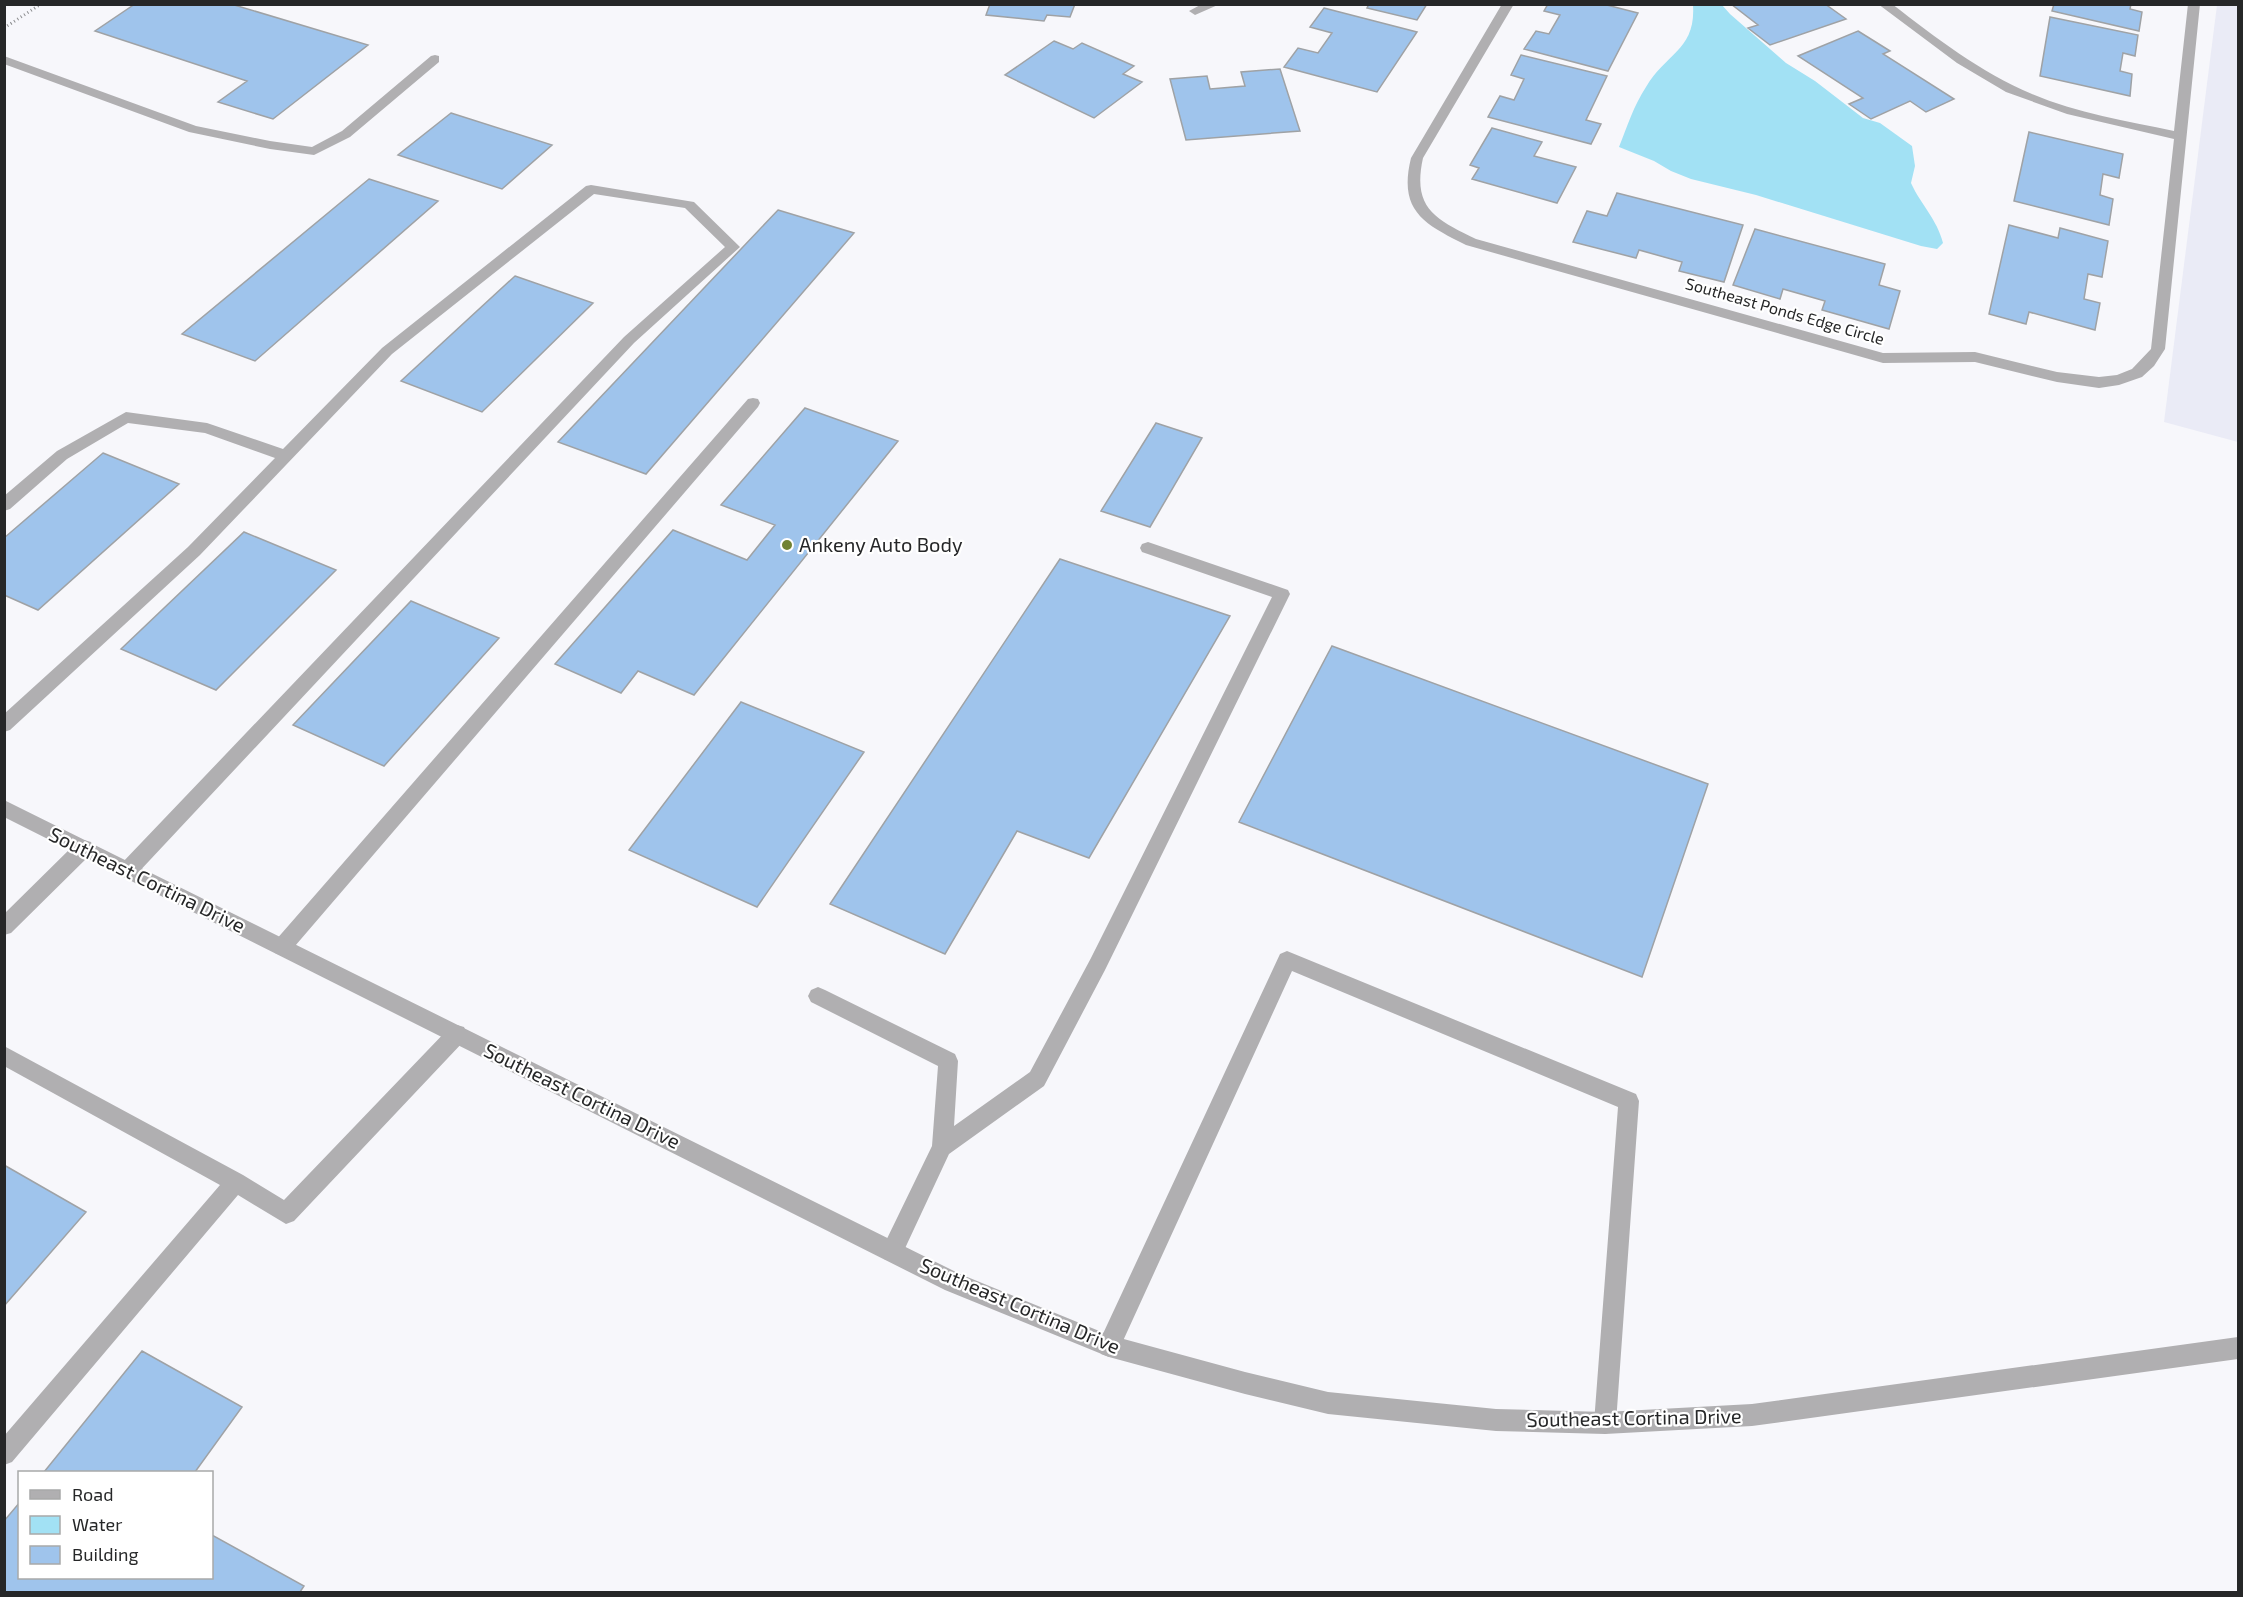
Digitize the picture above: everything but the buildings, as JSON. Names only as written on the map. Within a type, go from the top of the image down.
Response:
[{"type":"street","points":[[1195,11],[1214,4]]},
{"type":"street","name":"Southeast Ponds Edge Circle","points":[[1508,4],[1417,158],[1411,175],[1411,184],[1419,206],[1427,218],[1472,242],[1883,358],[1910,360],[1949,356],[1977,357],[2088,382],[2123,379],[2137,373],[2158,349],[2193,4]]},
{"type":"street","points":[[1884,4],[1972,67],[2012,91],[2076,112],[2178,136]]},
{"type":"street","points":[[4,60],[193,129],[270,145],[314,151],[346,135],[435,59]]},
{"type":"street","points":[[4,725],[195,551],[387,351],[591,189],[689,205],[734,247],[629,340],[128,870]]},
{"type":"street","points":[[282,947],[753,403]]},
{"type":"street","points":[[4,505],[62,455],[126,417],[207,428],[286,456]]},
{"type":"street","points":[[942,1147],[1037,1079],[1098,964],[1282,594],[1148,548]]},
{"type":"street","name":"Southeast Cortina Drive","points":[[4,808],[953,1282],[1109,1346],[1328,1402],[1496,1420],[1605,1423],[1752,1415],[2238,1347]]},
{"type":"street","points":[[4,927],[84,848]]},
{"type":"street","points":[[1109,1346],[1287,960],[1629,1101],[1605,1423]]},
{"type":"street","points":[[818,996],[948,1061],[942,1147],[892,1251]]},
{"type":"street","points":[[4,1055],[236,1182],[286,1213],[457,1034]]},
{"type":"street","points":[[4,1454],[236,1182]]},
{"type":"path","points":[[4,28],[41,4]]},
{"type":"shaded area","points":[[2217,5],[2238,5],[2238,442],[2164,422]]},
{"type":"water","points":[[1693,5],[1722,5],[1786,63],[1815,81],[1863,118],[1880,123],[1912,146],[1915,166],[1911,183],[1937,227],[1943,243],[1937,249],[1921,246],[1756,195],[1691,179],[1619,147],[1634,109],[1646,87],[1685,42],[1693,20]]},
{"type":"place","name":"Ankeny Auto Body","points":[[787,545]]}]
